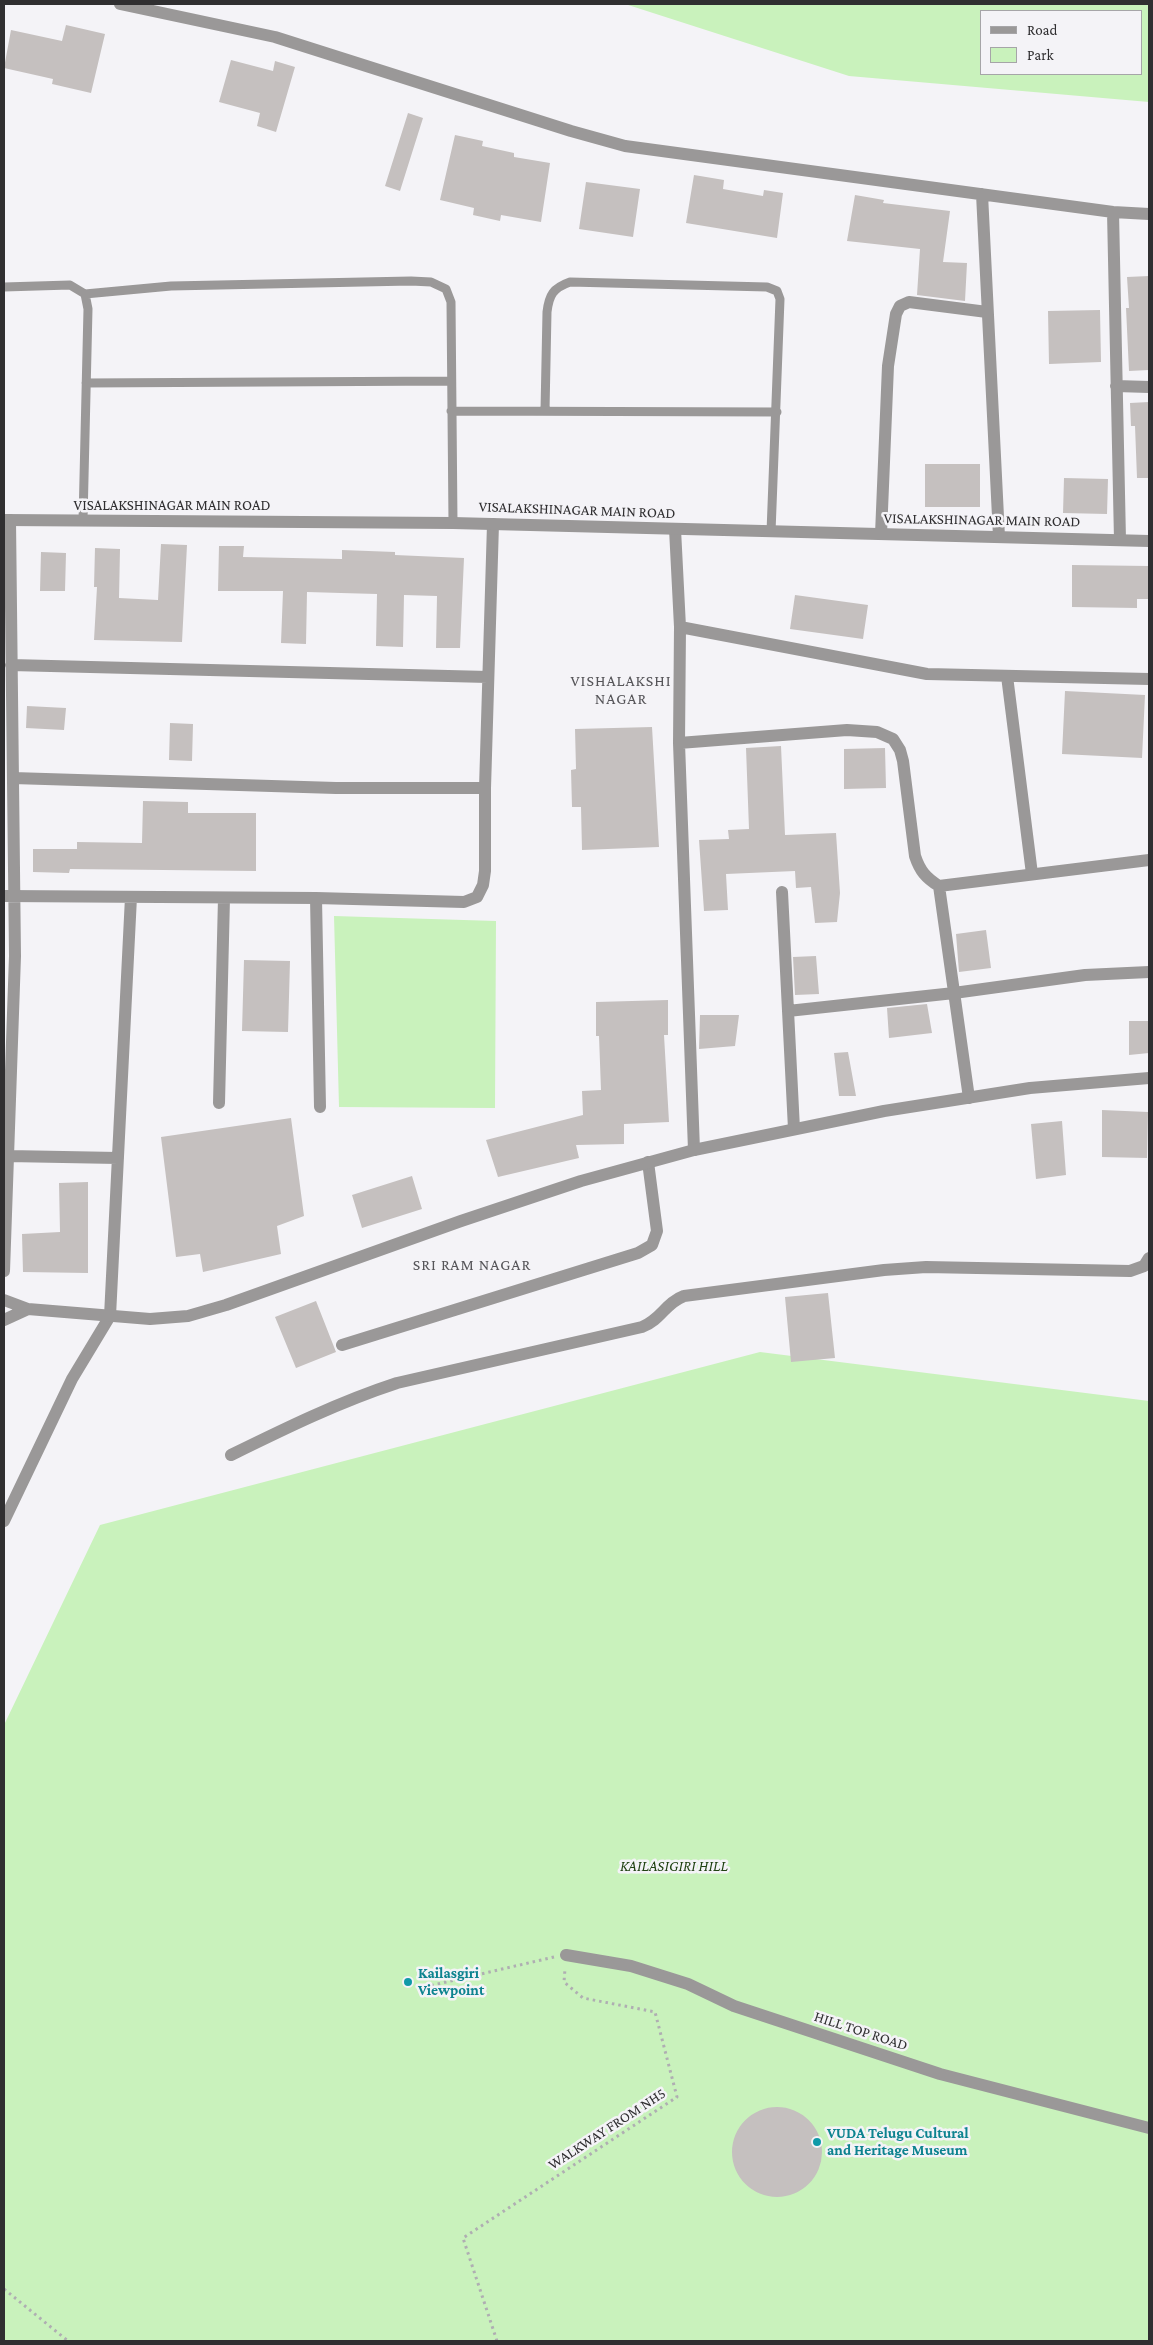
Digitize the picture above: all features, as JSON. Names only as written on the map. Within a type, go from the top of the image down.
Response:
[{"type":"street","points":[[120,4],[275,37],[571,131],[625,146],[1113,212],[1149,214]]},
{"type":"street","points":[[982,194],[999,537]]},
{"type":"street","points":[[1113,212],[1120,540]]},
{"type":"street","points":[[881,534],[888,366],[896,314],[900,306],[909,302],[987,312]]},
{"type":"street","points":[[1116,386],[1149,387]]},
{"type":"street","points":[[4,1271],[15,956],[9,896],[13,778],[7,520]]},
{"type":"street","name":"VISALAKSHINAGAR MAIN ROAD","points":[[7,520],[453,523],[1149,541]]},
{"type":"street","points":[[9,896],[316,898],[464,902],[477,897],[483,885],[485,871],[485,788],[493,524]]},
{"type":"street","points":[[675,529],[680,627],[679,743],[694,1150]]},
{"type":"street","points":[[680,627],[928,674],[1149,679]]},
{"type":"street","points":[[11,665],[488,677]]},
{"type":"street","points":[[1007,676],[1032,874]]},
{"type":"street","points":[[679,743],[847,730],[877,732],[893,740],[900,750],[904,761],[915,856],[920,869],[927,879],[939,886],[1149,860]]},
{"type":"street","points":[[13,778],[336,788],[485,788]]},
{"type":"street","points":[[939,886],[969,1098]]},
{"type":"street","points":[[782,892],[794,1129]]},
{"type":"street","points":[[4,1521],[72,1379],[110,1316],[131,897]]},
{"type":"street","points":[[218,1102],[224,898]]},
{"type":"street","points":[[316,898],[320,1107]]},
{"type":"street","points":[[788,1011],[954,993],[1085,975],[1149,972]]},
{"type":"street","points":[[4,1300],[28,1308],[110,1316],[150,1319],[188,1316],[226,1305],[470,1218],[581,1181],[694,1150],[884,1111],[1030,1088],[1149,1078]]},
{"type":"street","points":[[8,1156],[118,1158]]},
{"type":"street","points":[[342,1345],[638,1253],[652,1246],[656,1231],[648,1162]]},
{"type":"street","points":[[231,1455],[322,1411],[388,1386],[642,1327],[657,1320],[675,1299],[684,1296],[884,1270],[926,1267],[1130,1271],[1144,1266],[1149,1258]]},
{"type":"street","points":[[4,1320],[28,1308]]},
{"type":"street","name":"HILL TOP ROAD","points":[[566,1955],[631,1966],[688,1984],[734,2006],[940,2074],[1149,2128]]},
{"type":"lane","points":[[4,286],[70,285],[84,294],[171,286],[431,282],[446,289],[450,302],[453,523]]},
{"type":"lane","points":[[545,411],[549,298],[556,287],[570,282],[767,287],[776,291],[780,300],[771,532]]},
{"type":"lane","points":[[83,520],[88,309],[84,294]]},
{"type":"lane","points":[[86,383],[451,381]]},
{"type":"lane","points":[[452,411],[777,412]]},
{"type":"path","points":[[425,1987],[541,1958],[566,1955]]},
{"type":"path","name":"WALKWAY FROM NH5","points":[[497,2341],[463,2238],[677,2097],[656,2012],[583,1998],[564,1982],[566,1955]]},
{"type":"path","points":[[4,2289],[68,2341]]},
{"type":"green space","points":[[625,4],[1149,4],[1149,102],[849,76]]},
{"type":"green space","points":[[334,916],[496,921],[495,1108],[339,1107]]},
{"type":"green space","name":"KAILASIGIRI HILL","points":[[760,1352],[1149,1401],[1149,2341],[4,2341],[4,1725],[100,1525]]},
{"type":"building","points":[[66,25],[105,34],[91,93],[52,84],[53,79],[4,68],[11,30],[62,41]]},
{"type":"building","points":[[231,60],[273,71],[275,61],[295,67],[276,132],[257,126],[260,113],[219,102]]},
{"type":"building","points":[[408,113],[423,118],[400,191],[385,186]]},
{"type":"building","points":[[455,135],[483,141],[482,146],[514,153],[514,157],[550,163],[541,222],[501,215],[500,221],[473,215],[474,208],[440,200]]},
{"type":"building","points":[[694,175],[724,180],[723,189],[763,196],[764,190],[783,193],[777,238],[686,223]]},
{"type":"building","points":[[586,182],[640,189],[633,237],[579,229]]},
{"type":"building","points":[[855,195],[884,200],[883,203],[950,211],[943,262],[967,263],[965,301],[917,295],[920,249],[847,241]]},
{"type":"building","points":[[1149,276],[1149,370],[1129,371],[1126,308],[1129,308],[1127,277]]},
{"type":"building","points":[[1100,310],[1101,362],[1049,364],[1048,311]]},
{"type":"building","points":[[1149,402],[1149,478],[1137,478],[1135,426],[1131,426],[1130,403]]},
{"type":"building","points":[[925,464],[980,464],[980,507],[925,507]]},
{"type":"building","points":[[1064,478],[1108,479],[1107,514],[1063,513]]},
{"type":"building","points":[[161,544],[187,545],[182,642],[94,640],[97,587],[94,587],[95,548],[120,549],[119,598],[158,600]]},
{"type":"building","points":[[219,546],[244,546],[243,557],[342,559],[342,550],[395,552],[395,555],[464,558],[460,648],[436,648],[437,596],[404,595],[403,647],[376,646],[377,594],[307,592],[306,644],[281,643],[283,591],[218,591]]},
{"type":"building","points":[[41,552],[66,553],[65,591],[40,591]]},
{"type":"building","points":[[1072,565],[1149,566],[1149,599],[1137,599],[1137,608],[1072,607]]},
{"type":"building","points":[[795,595],[868,605],[863,639],[790,629]]},
{"type":"building","points":[[1065,691],[1145,695],[1142,758],[1062,754]]},
{"type":"building","points":[[27,706],[66,708],[64,730],[26,728]]},
{"type":"building","points":[[170,723],[193,724],[192,761],[169,760]]},
{"type":"building","points":[[652,727],[659,847],[582,850],[581,807],[572,807],[571,770],[576,769],[575,729]]},
{"type":"building","points":[[781,746],[785,835],[836,833],[840,893],[837,922],[815,923],[811,887],[796,888],[795,871],[726,874],[728,910],[704,911],[699,840],[729,839],[728,830],[749,829],[746,748]]},
{"type":"building","points":[[885,748],[886,788],[844,789],[844,749]]},
{"type":"building","points":[[143,801],[188,802],[188,813],[256,813],[256,871],[70,869],[69,873],[33,872],[33,849],[77,849],[77,842],[142,843]]},
{"type":"building","points":[[986,930],[991,968],[959,972],[956,934]]},
{"type":"building","points":[[816,956],[819,994],[795,995],[793,957]]},
{"type":"building","points":[[244,960],[290,961],[288,1032],[242,1031]]},
{"type":"building","points":[[668,1000],[668,1035],[664,1035],[669,1122],[624,1124],[624,1144],[576,1145],[579,1158],[498,1177],[486,1140],[583,1115],[582,1091],[601,1090],[599,1036],[596,1036],[596,1002]]},
{"type":"building","points":[[927,1004],[932,1033],[889,1038],[887,1008]]},
{"type":"building","points":[[700,1015],[739,1015],[735,1046],[699,1049]]},
{"type":"building","points":[[1129,1021],[1149,1021],[1149,1053],[1129,1055]]},
{"type":"building","points":[[848,1052],[856,1096],[839,1096],[834,1053]]},
{"type":"building","points":[[1102,1110],[1148,1112],[1147,1158],[1102,1157]]},
{"type":"building","points":[[291,1118],[304,1216],[277,1226],[281,1254],[203,1272],[200,1254],[176,1257],[161,1137]]},
{"type":"building","points":[[1062,1121],[1066,1175],[1036,1179],[1031,1124]]},
{"type":"building","points":[[412,1176],[422,1209],[362,1228],[352,1195]]},
{"type":"building","points":[[88,1182],[88,1273],[23,1272],[22,1234],[60,1232],[59,1183]]},
{"type":"building","points":[[828,1293],[835,1358],[791,1362],[785,1297]]},
{"type":"building","points":[[316,1301],[336,1352],[296,1368],[275,1317]]},
{"type":"building","points":[[777,2107],[794,2110],[809,2120],[819,2135],[822,2152],[819,2169],[809,2184],[794,2194],[777,2197],[760,2194],[745,2184],[735,2169],[732,2152],[735,2135],[745,2120],[760,2110]]},
{"type":"place","name":"Kailasgiri Viewpoint","points":[[408,1982]]},
{"type":"place","name":"VUDA Telugu Cultural and Heritage Museum","points":[[817,2142]]},
{"type":"district","name":"VISHALAKSHI NAGAR","points":[[621,690]]},
{"type":"district","name":"SRI RAM NAGAR","points":[[472,1265]]}]
